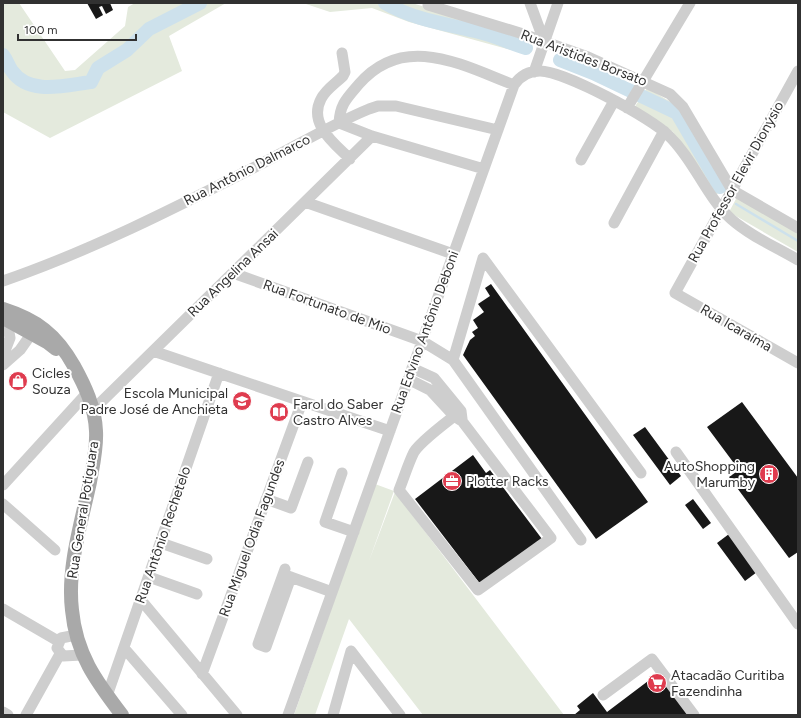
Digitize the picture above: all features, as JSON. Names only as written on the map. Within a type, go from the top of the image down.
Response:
[{"type":"main road","points":[[8,315],[32,333]]},
{"type":"main road","name":"Rua General Potiguara","points":[[8,315],[48,331],[63,347],[88,392],[96,430],[95,454],[75,556],[71,586],[72,610],[76,635],[82,655],[93,677],[122,715]]},
{"type":"main road","name":"Rua General Potiguara","points":[[32,333],[53,346],[75,367]]},
{"type":"street","points":[[530,3],[544,42]]},
{"type":"street","points":[[484,169],[372,136],[339,123],[339,112],[343,104],[369,74],[382,66],[406,58],[420,56],[444,58],[514,84],[522,76],[534,72],[558,3]]},
{"type":"street","points":[[629,103],[690,3]]},
{"type":"street","name":"Rua Aristides Borsato","points":[[428,5],[544,42],[603,63],[670,94],[679,102],[732,190],[798,228]]},
{"type":"street","points":[[342,53],[345,72],[343,76],[321,98],[318,109],[322,131],[350,159]]},
{"type":"street","name":"Rua Professor Elevir Dionýsio","points":[[675,293],[798,71]]},
{"type":"street","name":"Rua Aristides Borsato","points":[[534,72],[550,72],[568,78],[614,101],[629,103],[664,131],[679,148],[721,209],[738,225],[798,260]]},
{"type":"street","name":"Rua Edvino Antônio Deboni","points":[[288,715],[514,84]]},
{"type":"street","points":[[581,160],[614,101]]},
{"type":"street","name":"Rua Antônio Dalmarco","points":[[3,281],[57,262],[86,249],[238,176],[322,131],[369,109],[387,106],[498,130]]},
{"type":"street","points":[[614,223],[664,131]]},
{"type":"street","name":"Rua Angelina Ansai","points":[[93,410],[372,136]]},
{"type":"street","points":[[305,202],[453,254]]},
{"type":"street","points":[[581,540],[453,360],[483,258],[641,473]]},
{"type":"street","name":"Rua Fortunato de Mio","points":[[233,273],[422,341],[453,360]]},
{"type":"street","name":"Rua Icaraíma","points":[[675,293],[798,363]]},
{"type":"street","points":[[3,356],[10,338],[8,315]]},
{"type":"street","points":[[3,365],[20,350],[32,333]]},
{"type":"street","points":[[153,351],[390,432]]},
{"type":"street","points":[[412,368],[434,378],[459,416],[551,538],[478,590],[399,490],[415,451],[459,416]]},
{"type":"street","name":"Rua Antônio Rechetelo","points":[[107,696],[219,373]]},
{"type":"street","points":[[408,380],[430,390],[459,416]]},
{"type":"street","points":[[3,485],[88,392]]},
{"type":"street","name":"Rua Miguel Odia Fagundes","points":[[202,674],[302,402]]},
{"type":"street","points":[[676,452],[798,624]]},
{"type":"street","points":[[266,499],[290,508],[308,462]]},
{"type":"street","points":[[342,473],[326,522],[354,532]]},
{"type":"street","points":[[3,504],[55,550]]},
{"type":"street","points":[[161,542],[207,559]]},
{"type":"street","points":[[286,573],[332,592]]},
{"type":"street","points":[[286,573],[266,647],[258,644],[286,573]]},
{"type":"street","points":[[148,577],[197,594]]},
{"type":"street","points":[[141,600],[237,715]]},
{"type":"street","points":[[3,609],[58,641]]},
{"type":"street","points":[[76,635],[65,636],[58,641],[56,648],[60,654],[67,657],[82,655]]},
{"type":"street","points":[[124,648],[182,715]]},
{"type":"street","points":[[333,715],[351,651],[400,715]]},
{"type":"street","points":[[26,715],[60,654]]},
{"type":"street","points":[[603,695],[652,659],[694,715]]},
{"type":"street","points":[[3,712],[8,715]]},
{"type":"shaded area","points":[[3,3],[19,3],[65,71],[75,70],[125,26],[128,7],[135,3],[226,3],[169,36],[182,71],[50,138],[3,112]]},
{"type":"shaded area","points":[[303,3],[412,3],[519,36],[511,50],[409,22],[372,8],[330,12]]},
{"type":"shaded area","points":[[647,88],[676,105],[725,182],[716,196],[673,132],[634,108]]},
{"type":"shaded area","points":[[737,197],[798,233],[798,252],[729,212]]},
{"type":"shaded area","points":[[375,484],[394,491],[369,561],[395,492],[564,715],[423,715],[349,619],[315,715],[294,715]]},
{"type":"building","points":[[87,3],[110,3],[113,10],[106,14],[102,6],[99,7],[103,15],[96,19]]},
{"type":"building","points":[[491,284],[648,502],[596,539],[463,355],[470,340],[475,336],[472,332],[478,328],[473,320],[484,312],[478,304],[490,296],[485,288]]},
{"type":"building","name":"AutoShopping Marumby","points":[[742,402],[798,478],[798,552],[789,558],[729,477],[739,470],[707,427]]},
{"type":"building","points":[[645,427],[681,476],[670,485],[633,435]]},
{"type":"building","points":[[473,455],[486,473],[490,470],[542,539],[481,585],[415,499]]},
{"type":"building","points":[[693,499],[711,523],[703,529],[685,505]]},
{"type":"building","points":[[729,534],[757,572],[745,581],[717,543]]},
{"type":"building","name":"Atacadão Curitiba Fazendinha","points":[[660,672],[693,715],[574,715],[580,710],[577,706],[593,693],[607,712]]},
{"type":"waterway","points":[[3,55],[12,71],[19,79],[28,84],[48,87],[91,82],[98,68],[127,50],[149,29],[200,3]]},
{"type":"waterway","points":[[385,3],[419,18],[485,34],[526,48]]},
{"type":"waterway","points":[[560,60],[593,73],[677,113],[720,187]]},
{"type":"waterway","points":[[736,204],[798,241]]},
{"type":"place","name":"Cicles Souza","points":[[18,381]]},
{"type":"place","name":"Escola Municipal Padre José de Anchieta","points":[[242,401]]},
{"type":"place","name":"Farol do Saber Castro Alves","points":[[279,412]]},
{"type":"place","name":"AutoShopping Marumby","points":[[769,474]]},
{"type":"place","name":"Plotter Racks","points":[[452,481]]},
{"type":"place","name":"Atacadão Curitiba Fazendinha","points":[[657,683]]}]
